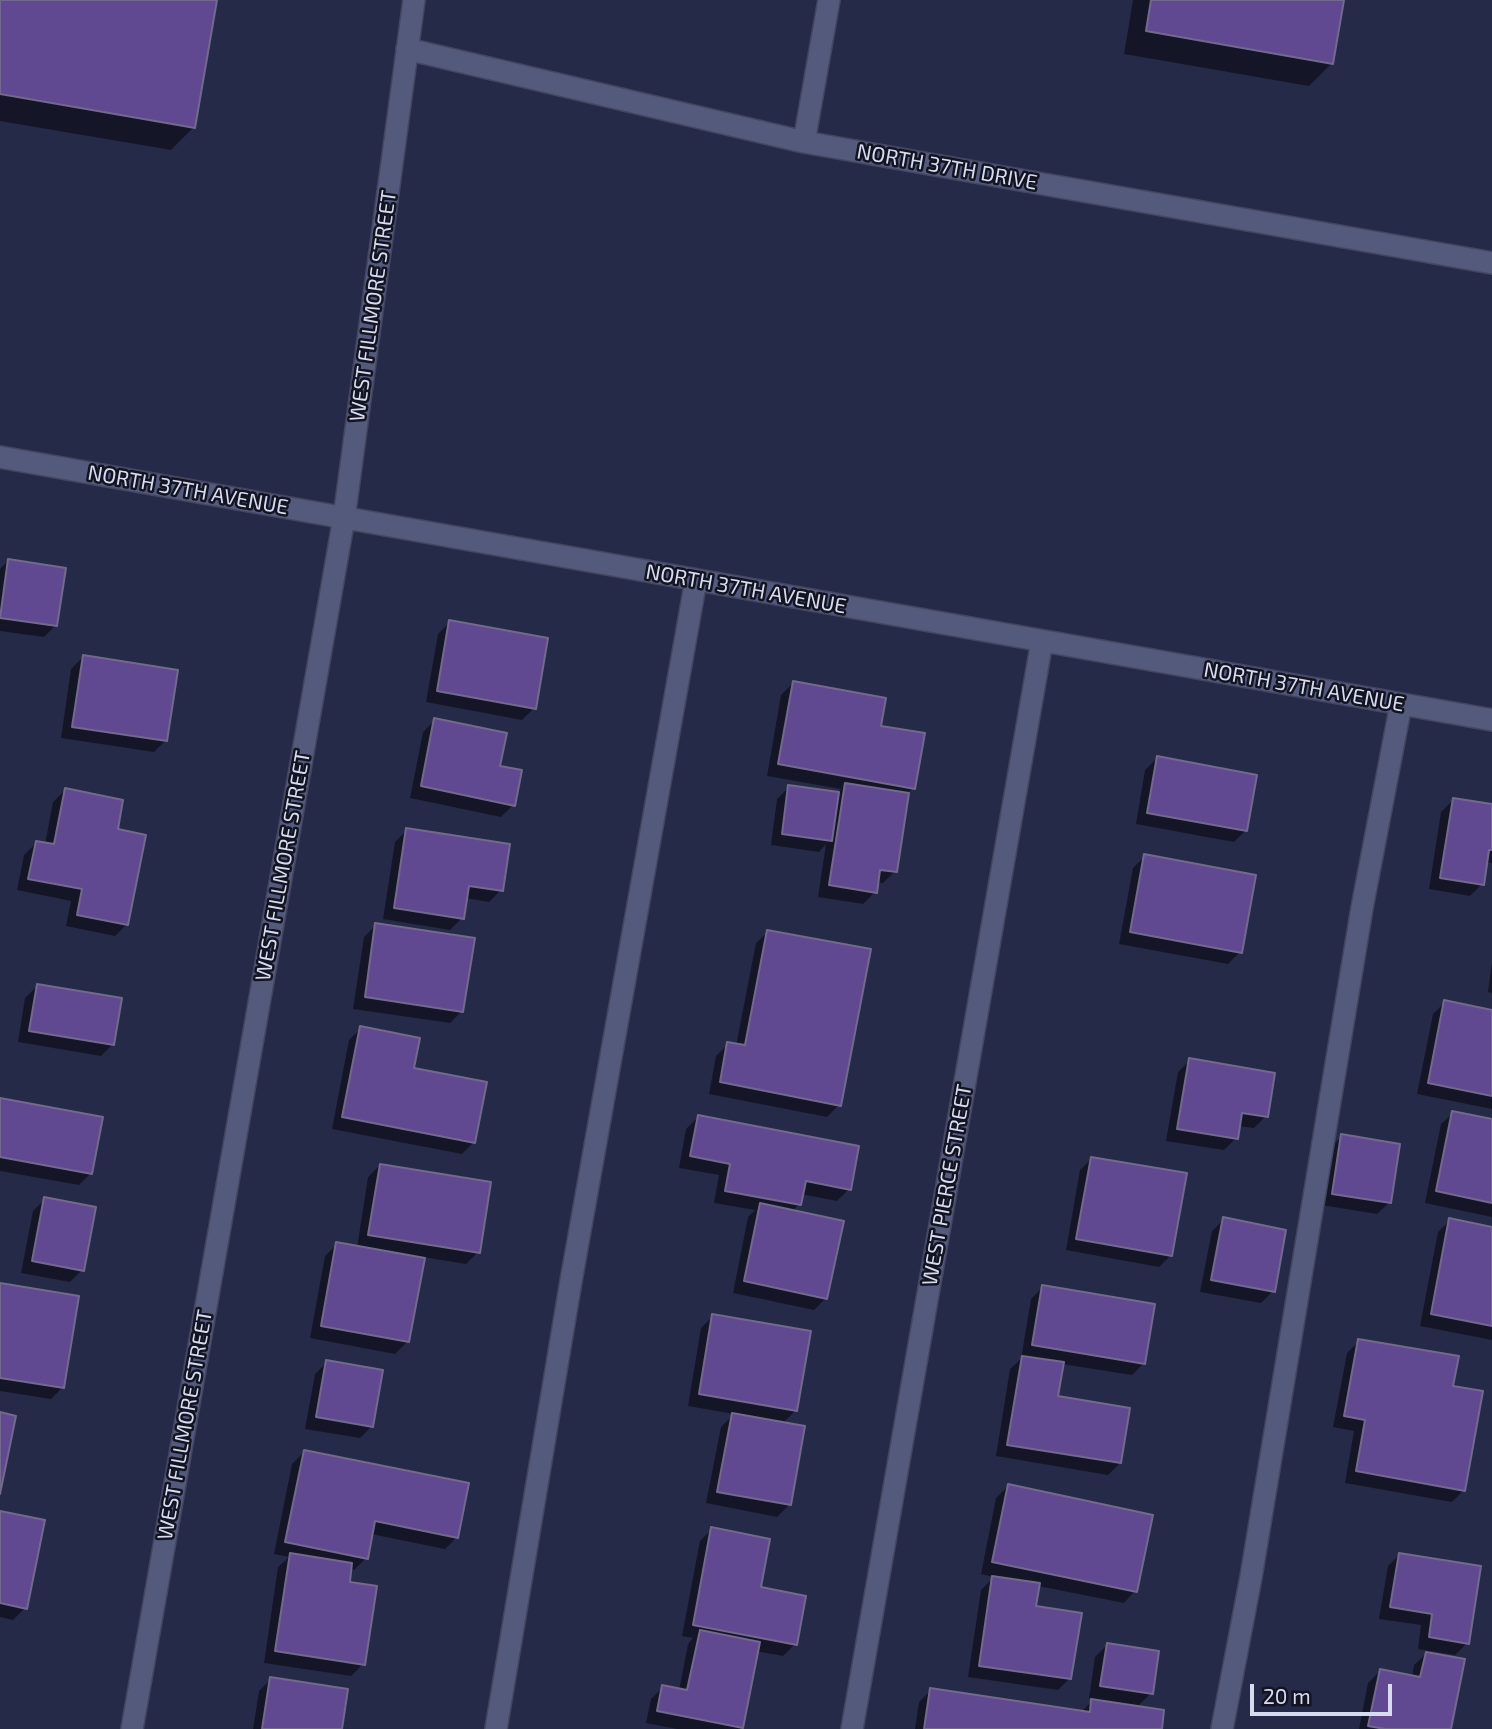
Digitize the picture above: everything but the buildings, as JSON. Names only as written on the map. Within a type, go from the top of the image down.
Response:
[{"type":"street","name":"WEST FILLMORE STREET","points":[[132,1729],[344,518],[414,0]]},
{"type":"street","points":[[804,142],[829,0]]},
{"type":"street","name":"NORTH 37TH DRIVE","points":[[407,49],[804,142],[1492,263]]},
{"type":"street","name":"NORTH 37TH AVENUE","points":[[0,457],[1492,720]]},
{"type":"street","points":[[496,1729],[571,1281],[696,580]]},
{"type":"street","name":"WEST PIERCE STREET","points":[[852,1729],[1042,641]]},
{"type":"street","points":[[1222,1729],[1251,1577],[1362,908],[1401,704]]}]
